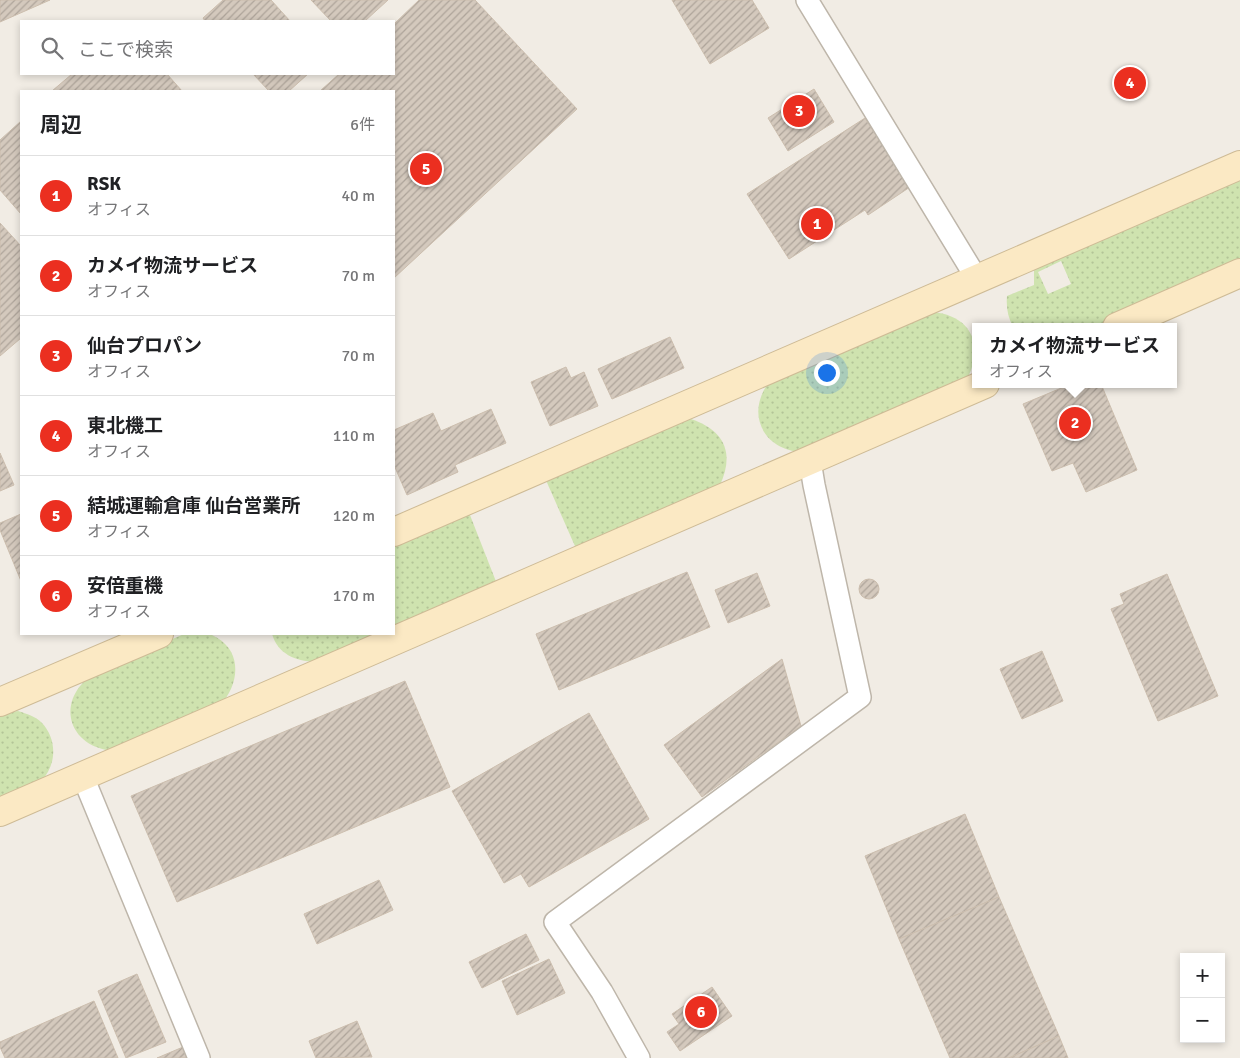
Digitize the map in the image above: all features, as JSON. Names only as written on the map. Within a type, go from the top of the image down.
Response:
[{"type":"street","points":[[807,0],[977,279]]},
{"type":"street","points":[[395,532],[1240,165]]},
{"type":"street","points":[[1126,323],[1240,273]]},
{"type":"street","points":[[0,812],[976,388]]},
{"type":"street","points":[[639,1058],[602,992],[555,922],[860,697],[810,460]]},
{"type":"street","points":[[0,702],[156,635]]},
{"type":"street","points":[[83,777],[199,1058]]},
{"type":"green space","points":[[1240,175],[1240,265],[1108,323],[1011,323],[1008,312],[1007,296],[1034,285],[1034,266]],"holes":[[[1061,261],[1071,284],[1048,294],[1038,272]]]},
{"type":"green space","points":[[925,312],[939,313],[952,317],[969,330],[972,338],[972,367],[968,377],[802,452],[788,450],[777,444],[768,437],[762,427],[759,417],[759,405],[770,381]]},
{"type":"green space","points":[[691,419],[712,429],[724,444],[726,463],[720,485],[578,553],[545,478],[677,420]]},
{"type":"green space","points":[[468,510],[497,584],[395,630],[395,542]]},
{"type":"green space","points":[[182,635],[212,635],[222,641],[228,648],[233,656],[235,665],[233,684],[223,702],[115,751],[99,748],[86,741],[77,732],[72,721],[71,708],[74,696],[82,684],[95,673]]},
{"type":"green space","points":[[272,635],[382,635],[315,662],[301,660],[288,655],[278,647]]},
{"type":"green space","points":[[18,711],[37,719],[47,729],[53,744],[53,759],[47,774],[39,783],[0,801],[0,714]]},
{"type":"building","points":[[0,0],[50,0],[0,22]]},
{"type":"building","points":[[223,0],[271,0],[289,20],[204,20],[203,18]]},
{"type":"building","points":[[311,0],[388,0],[366,20],[330,20]]},
{"type":"building","points":[[419,0],[475,0],[577,109],[395,277],[395,90],[321,90],[338,75],[395,75],[395,23]]},
{"type":"building","points":[[672,0],[752,0],[769,28],[710,64]]},
{"type":"building","points":[[71,75],[168,75],[181,90],[53,90]]},
{"type":"building","points":[[254,75],[307,75],[290,90],[268,90]]},
{"type":"building","points":[[814,89],[834,122],[788,151],[768,118]]},
{"type":"building","points":[[865,118],[910,187],[868,215],[865,210],[789,259],[747,194]]},
{"type":"building","points":[[20,122],[20,213],[0,190],[0,140]]},
{"type":"building","points":[[0,223],[20,245],[20,339],[0,356]]},
{"type":"building","points":[[670,337],[684,368],[612,399],[598,369]]},
{"type":"building","points":[[566,367],[571,378],[584,372],[598,406],[550,426],[531,382]]},
{"type":"building","points":[[1061,388],[1103,388],[1137,470],[1086,492],[1073,463],[1052,471],[1023,404]]},
{"type":"building","points":[[491,409],[506,443],[455,465],[458,472],[407,495],[395,467],[395,430],[433,413],[441,431]]},
{"type":"building","points":[[0,453],[14,485],[0,491]]},
{"type":"building","points":[[20,514],[20,579],[0,530],[0,523]]},
{"type":"building","points":[[687,572],[710,627],[559,690],[536,634]]},
{"type":"building","points":[[757,573],[770,606],[728,623],[715,590]]},
{"type":"building","points":[[1167,574],[1218,696],[1158,721],[1111,609],[1124,604],[1120,594]]},
{"type":"building","points":[[869,579],[876,582],[879,589],[876,596],[869,599],[862,596],[859,589],[862,582]]},
{"type":"building","points":[[1042,651],[1063,701],[1022,719],[1000,669]]},
{"type":"building","points":[[782,659],[801,726],[702,797],[664,745]]},
{"type":"building","points":[[405,681],[450,787],[177,902],[131,796]]},
{"type":"building","points":[[589,713],[649,819],[529,887],[521,874],[504,883],[452,791]]},
{"type":"building","points":[[965,814],[999,897],[899,939],[865,856]]},
{"type":"building","points":[[379,880],[393,910],[317,944],[304,914]]},
{"type":"building","points":[[999,897],[1059,1036],[1009,1058],[950,1058],[899,939]]},
{"type":"building","points":[[526,934],[539,960],[482,988],[469,962]]},
{"type":"building","points":[[549,959],[565,993],[517,1015],[502,981]]},
{"type":"building","points":[[137,974],[166,1042],[126,1058],[98,991]]},
{"type":"building","points":[[712,987],[732,1016],[680,1051],[667,1032],[679,1024],[672,1014]]},
{"type":"building","points":[[94,1001],[118,1058],[5,1058],[0,1042]]},
{"type":"building","points":[[357,1021],[372,1057],[316,1058],[309,1041]]},
{"type":"building","points":[[1059,1036],[1068,1058],[1009,1058]]},
{"type":"building","points":[[183,1047],[188,1058],[157,1058]]},
{"type":"place","name":"東北機工","points":[[1130,83]]},
{"type":"place","name":"仙台プロパン","points":[[799,111]]},
{"type":"place","name":"結城運輸倉庫 仙台営業所","points":[[426,169]]},
{"type":"place","name":"RSK","points":[[817,224]]},
{"type":"place","name":"カメイ物流サービス","points":[[1075,423]]},
{"type":"place","name":"安倍重機","points":[[701,1012]]}]
